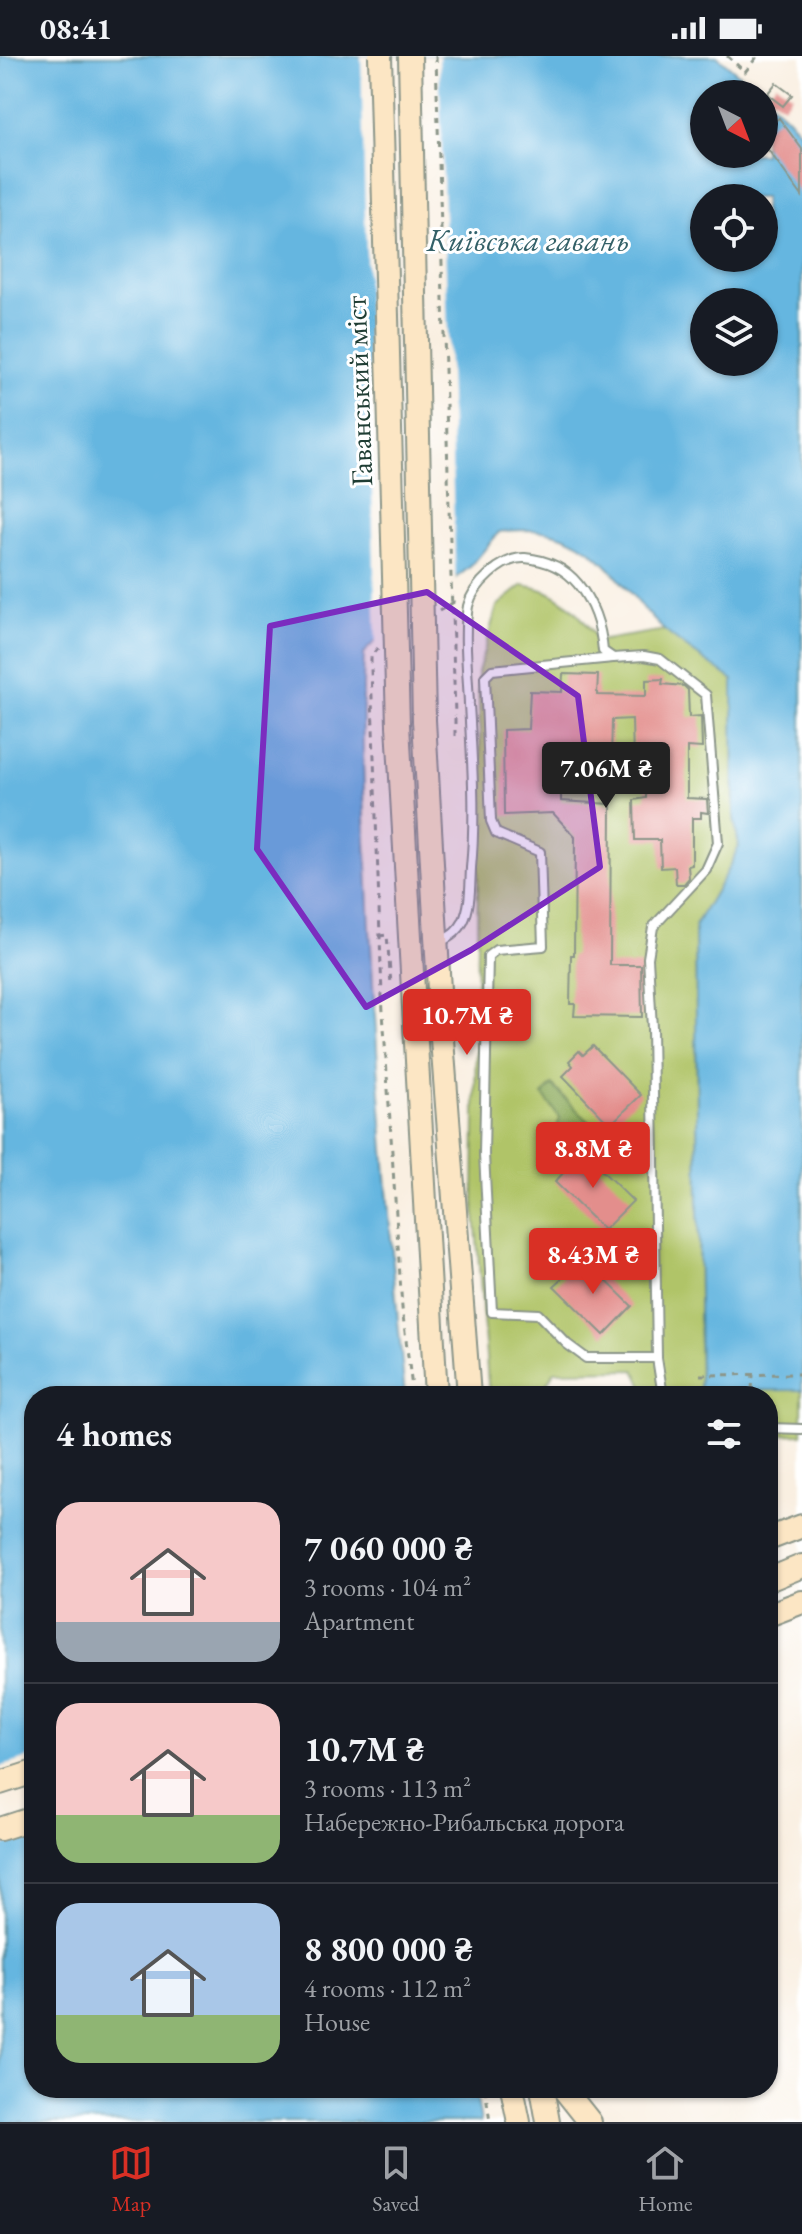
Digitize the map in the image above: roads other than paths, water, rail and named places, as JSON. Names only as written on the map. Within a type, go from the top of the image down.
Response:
[{"type":"main road","name":"Гаванський міст","points":[[380,56],[398,725],[435,1386]]},
{"type":"main road","name":"Гаванський міст","points":[[410,56],[424,720],[468,1386]]},
{"type":"main road","points":[[778,1535],[802,1526]]},
{"type":"main road","points":[[778,1576],[802,1566]]},
{"type":"main road","points":[[778,1611],[802,1602]]},
{"type":"main road","points":[[0,1783],[24,1775]]},
{"type":"main road","points":[[0,1829],[24,1821]]},
{"type":"main road","points":[[514,2098],[519,2122]]},
{"type":"main road","points":[[544,2098],[548,2122]]},
{"type":"main road","points":[[571,2098],[590,2122]]},
{"type":"lane","points":[[437,944],[457,932],[468,906],[472,810],[467,617],[476,588],[489,573],[523,558],[555,565],[572,575],[588,596],[601,628],[603,651],[613,658]]},
{"type":"lane","points":[[657,1358],[586,1358],[567,1344],[538,1314],[492,1312],[484,1154],[488,956],[496,950],[543,946],[540,852],[496,833],[491,821],[485,677],[492,670],[644,656],[660,659],[706,695],[718,843],[706,870],[653,927],[648,958],[652,1028],[657,1358],[661,1386]]},
{"type":"lane","points":[[778,1428],[802,1429]]},
{"type":"water","name":"Київська гавань","points":[[0,56],[717,56],[745,80],[690,80],[690,168],[778,168],[778,109],[802,134],[802,1390],[778,1390],[778,1386],[700,1386],[695,926],[739,846],[734,818],[733,680],[663,629],[606,564],[590,551],[573,540],[553,533],[530,530],[499,532],[471,566],[364,654],[364,791],[373,986],[404,1386],[24,1386],[24,2098],[477,2098],[481,2122],[0,2122]]}]
